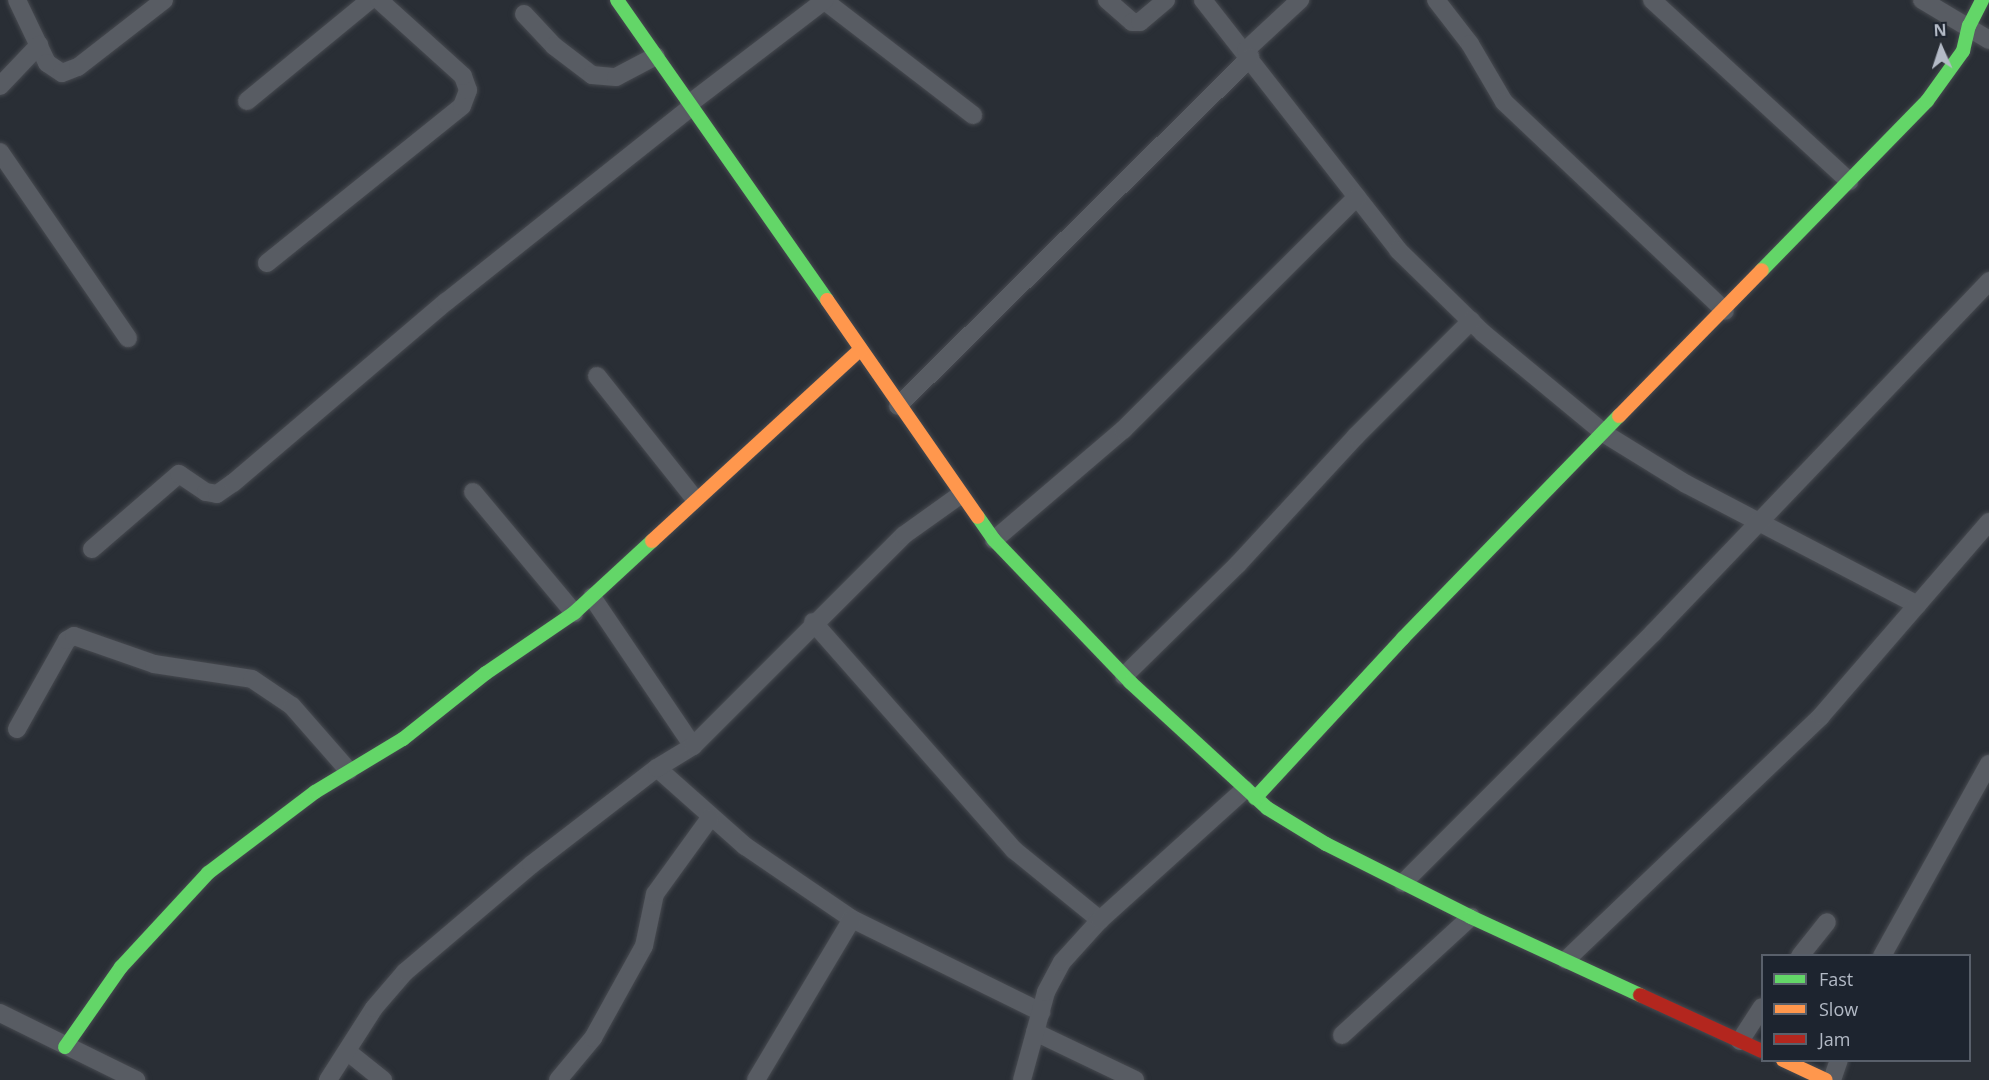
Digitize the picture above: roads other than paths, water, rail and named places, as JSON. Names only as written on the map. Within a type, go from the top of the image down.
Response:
[{"type":"street","points":[[17,0],[47,63],[62,73],[78,67],[164,0]]},
{"type":"street","points":[[247,101],[370,0]]},
{"type":"street","points":[[267,262],[462,106],[468,90],[463,76],[379,0]]},
{"type":"street","points":[[617,0],[960,495],[994,540],[1124,676],[1250,794],[1326,844],[1403,883],[1761,1051]]},
{"type":"street","points":[[92,549],[179,474],[206,492],[217,494],[233,483],[446,302],[690,105],[825,0],[973,116]]},
{"type":"street","points":[[1107,0],[1132,22],[1140,22],[1166,0]]},
{"type":"street","points":[[1203,0],[1248,54],[1398,250],[1471,321],[1605,434],[1686,484],[1917,605]]},
{"type":"street","points":[[898,406],[1300,0]]},
{"type":"street","points":[[1436,0],[1470,44],[1504,102],[1725,311]]},
{"type":"street","points":[[1652,0],[1849,181]]},
{"type":"street","points":[[1922,0],[1989,40]]},
{"type":"street","points":[[1022,1080],[1041,1012],[1062,962],[1100,920],[1250,794],[1725,311],[1927,100],[1963,51],[1969,26],[1982,0]]},
{"type":"street","points":[[524,14],[554,46],[592,75],[616,76],[656,56]]},
{"type":"street","points":[[0,86],[39,45]]},
{"type":"street","points":[[0,152],[128,338]]},
{"type":"street","points":[[994,540],[1123,430],[1357,197]]},
{"type":"street","points":[[1403,883],[1760,521],[1989,280]]},
{"type":"street","points":[[1124,676],[1238,564],[1356,436],[1471,321]]},
{"type":"street","points":[[65,1047],[121,967],[208,873],[315,792],[403,739],[486,674],[574,613],[651,546],[695,498],[860,350]]},
{"type":"street","points":[[597,376],[695,498]]},
{"type":"street","points":[[473,492],[574,613]]},
{"type":"street","points":[[328,1080],[374,1008],[405,972],[531,865],[657,768],[693,747],[813,622],[903,535],[960,495]]},
{"type":"street","points":[[1566,960],[1821,716],[1989,522]]},
{"type":"street","points":[[592,597],[693,747]]},
{"type":"street","points":[[813,622],[1014,850],[1100,920]]},
{"type":"street","points":[[17,729],[67,639],[74,636],[154,664],[252,679],[292,706],[349,771]]},
{"type":"street","points":[[1883,954],[1989,764]]},
{"type":"street","points":[[657,768],[710,818],[852,919],[1041,1012]]},
{"type":"street","points":[[558,1080],[592,1038],[644,946],[655,894],[710,818]]},
{"type":"street","points":[[1342,1035],[1472,917]]},
{"type":"street","points":[[756,1080],[852,919]]},
{"type":"street","points":[[1802,954],[1827,922]]},
{"type":"street","points":[[1740,1041],[1761,1009]]},
{"type":"street","points":[[0,1013],[136,1080]]},
{"type":"street","points":[[1035,1032],[1135,1080]]},
{"type":"street","points":[[348,1052],[383,1080]]},
{"type":"street","points":[[1787,1062],[1826,1080]]},
{"type":"street","points":[[1832,1080],[1838,1062]]}]
